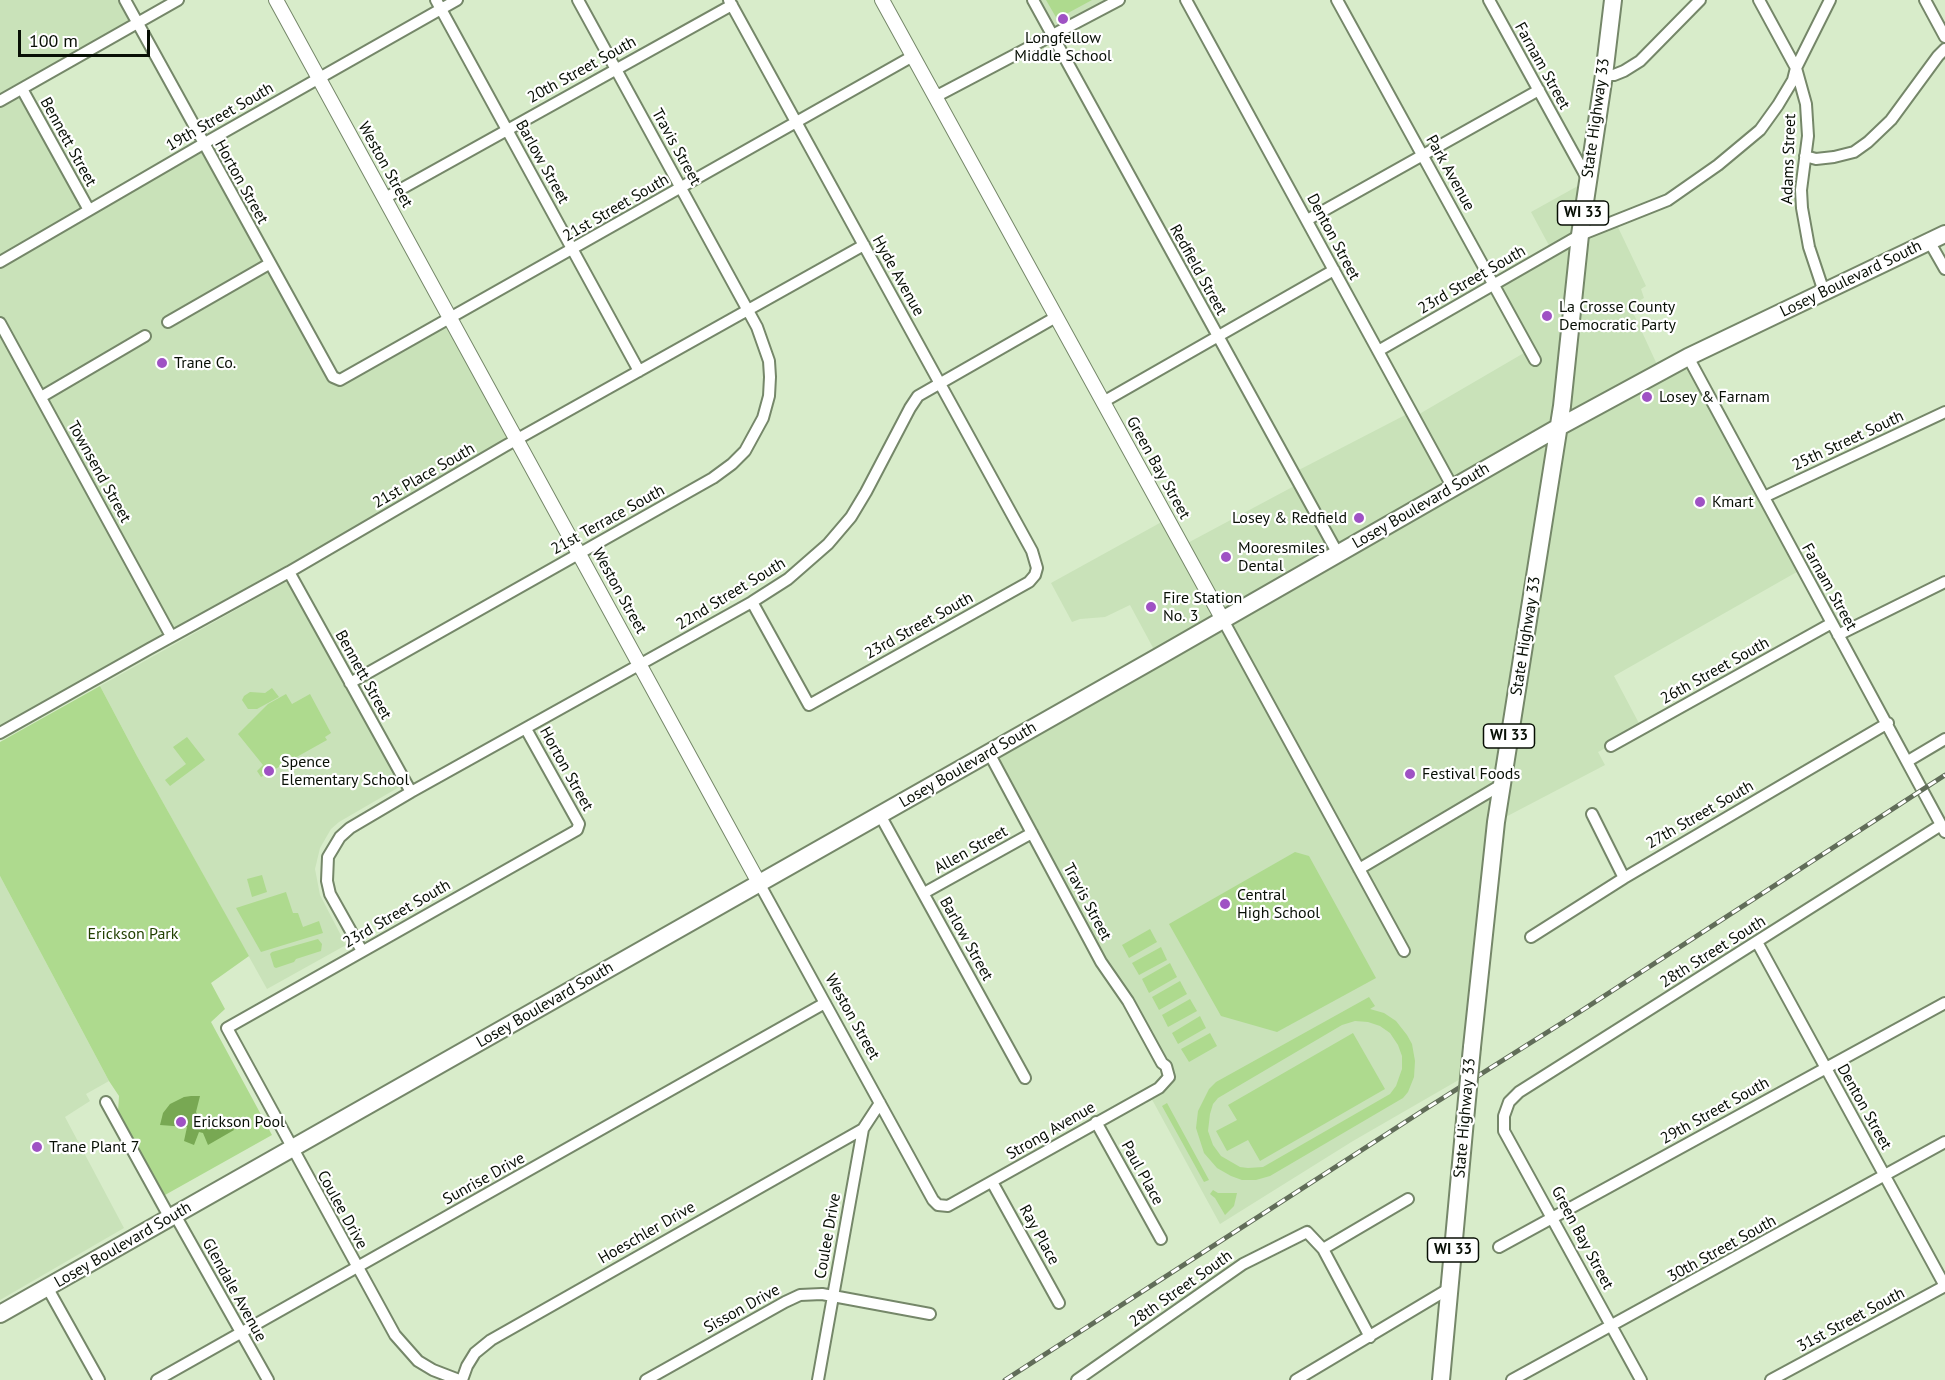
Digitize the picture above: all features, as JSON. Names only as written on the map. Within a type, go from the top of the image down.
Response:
[{"type":"main road","name":"State Highway 33","points":[[1440,1380],[1487,897],[1501,785],[1559,427],[1587,178],[1604,75],[1612,0]]},
{"type":"main road","name":"Losey Boulevard South","points":[[0,1314],[1559,427],[1688,357],[1945,234]]},
{"type":"street","name":"Horton Street","points":[[125,0],[333,377]]},
{"type":"street","points":[[0,101],[178,0]]},
{"type":"street","name":"Weston Street","points":[[276,0],[932,1198]]},
{"type":"street","name":"19th Street South","points":[[0,262],[319,78],[438,5],[457,0]]},
{"type":"street","name":"Travis Street","points":[[578,0],[748,309]]},
{"type":"street","name":"Green Bay Street","points":[[882,0],[1404,951]]},
{"type":"street","name":"Redfield Street","points":[[1033,0],[1338,554]]},
{"type":"street","points":[[935,97],[1119,0]]},
{"type":"street","name":"Denton Street","points":[[1186,0],[1453,488]]},
{"type":"street","name":"Park Avenue","points":[[1337,0],[1535,360]]},
{"type":"street","name":"Farnam Street","points":[[1489,0],[1587,178]]},
{"type":"street","points":[[1604,75],[1614,75],[1640,61],[1700,0]]},
{"type":"street","name":"Adams Street","points":[[1759,0],[1796,68],[1804,96],[1808,136],[1801,190],[1809,247],[1824,292]]},
{"type":"street","name":"23rd Street South","points":[[1378,351],[1580,235],[1659,205],[1677,195],[1718,165],[1750,139],[1770,118],[1788,90],[1796,68],[1830,0]]},
{"type":"street","points":[[1925,0],[1945,37]]},
{"type":"street","name":"20th Street South","points":[[385,198],[616,69],[730,2]]},
{"type":"street","name":"Hyde Avenue","points":[[730,2],[1032,551],[1037,568]]},
{"type":"street","name":"Barlow Street","points":[[438,5],[639,371]]},
{"type":"street","points":[[1805,156],[1824,159],[1834,157],[1854,152],[1868,142],[1891,120],[1945,49]]},
{"type":"street","name":"21st Street South","points":[[333,377],[340,380],[451,319],[913,57]]},
{"type":"street","name":"Bennett Street","points":[[22,89],[89,210]]},
{"type":"street","points":[[1307,220],[1539,90]]},
{"type":"street","points":[[1929,241],[1945,269]]},
{"type":"street","name":"21st Place South","points":[[0,733],[289,572],[517,440],[864,245]]},
{"type":"street","points":[[168,322],[269,264]]},
{"type":"street","points":[[1102,402],[1334,270]]},
{"type":"street","name":"21st Terrace South","points":[[350,683],[713,478],[738,458],[752,440],[764,418],[770,377],[764,343],[748,309]]},
{"type":"street","name":"22nd Street South","points":[[362,951],[330,894],[327,881],[328,857],[340,837],[350,828],[411,792],[752,602],[797,573],[838,534],[851,517],[918,396],[1056,317]]},
{"type":"street","name":"Townsend Street","points":[[0,322],[171,636]]},
{"type":"street","points":[[41,397],[145,336]]},
{"type":"street","name":"Farnam Street","points":[[1688,357],[1888,723],[1943,829]]},
{"type":"street","name":"25th Street South","points":[[1764,497],[1945,412]]},
{"type":"street","name":"23rd Street South","points":[[752,602],[810,705],[1029,582],[1037,568]]},
{"type":"street","name":"Bennett Street","points":[[289,572],[411,792]]},
{"type":"street","points":[[1838,635],[1945,582]]},
{"type":"street","name":"26th Street South","points":[[1611,746],[1832,623]]},
{"type":"street","name":"27th Street South","points":[[1531,937],[1624,878],[1888,723]]},
{"type":"street","name":"Horton Street","points":[[526,729],[579,824]]},
{"type":"street","points":[[1908,761],[1945,739]]},
{"type":"street","name":"Travis Street","points":[[989,753],[1101,962],[1128,1000],[1162,1063]]},
{"type":"street","points":[[1359,869],[1501,785]]},
{"type":"street","name":"Barlow Street","points":[[880,814],[1025,1078]]},
{"type":"street","points":[[1592,814],[1624,878]]},
{"type":"street","name":"23rd Street South","points":[[227,1028],[573,833],[579,824]]},
{"type":"street","name":"28th Street South","points":[[1505,1110],[1519,1092],[1757,942],[1943,829]]},
{"type":"street","name":"Allen Street","points":[[924,893],[1032,833]]},
{"type":"street","name":"Denton Street","points":[[1757,942],[1945,1286]]},
{"type":"street","name":"Sunrise Drive","points":[[157,1380],[825,1003]]},
{"type":"street","name":"29th Street South","points":[[1499,1247],[1945,1003]]},
{"type":"street","name":"Coulee Drive","points":[[227,1028],[291,1149],[395,1335],[406,1350],[425,1366],[460,1380]]},
{"type":"street","name":"Strong Avenue","points":[[932,1198],[938,1205],[946,1206],[1164,1085],[1170,1075],[1162,1063]]},
{"type":"street","name":"Glendale Avenue","points":[[106,1102],[268,1380]]},
{"type":"street","name":"Coulee Drive","points":[[818,1380],[862,1129],[880,1103]]},
{"type":"street","name":"Green Bay Street","points":[[1505,1110],[1504,1131],[1641,1380]]},
{"type":"street","name":"Paul Place","points":[[1096,1122],[1161,1239]]},
{"type":"street","name":"Hoeschler Drive","points":[[460,1380],[475,1353],[491,1340],[862,1129]]},
{"type":"street","name":"30th Street South","points":[[1512,1380],[1945,1142]]},
{"type":"street","name":"Ray Place","points":[[992,1182],[1059,1303]]},
{"type":"street","points":[[1370,1337],[1323,1250],[1408,1199]]},
{"type":"street","name":"28th Street South","points":[[1077,1380],[1243,1264],[1307,1232],[1323,1250]]},
{"type":"street","name":"31st Street South","points":[[1771,1380],[1945,1286]]},
{"type":"street","points":[[47,1287],[99,1380]]},
{"type":"street","points":[[1296,1380],[1450,1288]]},
{"type":"street","name":"Sisson Drive","points":[[646,1380],[792,1298],[810,1294],[832,1296],[930,1314]]},
{"type":"shaded area","name":"Trane Co.","points":[[0,0],[125,0],[138,23],[22,89],[89,210],[203,144],[340,380],[451,319],[517,440],[0,731]]},
{"type":"shaded area","name":"Longfellow Middle School","points":[[1033,0],[1119,0],[1052,35]]},
{"type":"shaded area","points":[[1587,178],[1580,235],[1615,221],[1646,286],[1641,289],[1644,298],[1630,306],[1660,371],[1688,357],[1802,569],[1614,676],[1642,729],[1598,752],[1605,765],[1496,822],[1469,1074],[1353,1141],[1220,1224],[1149,1094],[1164,1085],[1162,1063],[989,753],[1158,657],[1130,605],[1105,617],[1072,622],[1051,583],[1167,519],[1182,546],[1298,484],[1293,473],[1411,412],[1416,418],[1529,350],[1495,285],[1552,251],[1531,212],[1576,187]]},
{"type":"shaded area","name":"Spence Elementary School","points":[[289,582],[401,786],[339,822],[331,829],[320,848],[315,869],[320,895],[346,945],[267,989],[100,686]]},
{"type":"shaded area","points":[[0,876],[109,1081],[86,1094],[90,1101],[65,1117],[124,1228],[0,1300]]},
{"type":"shaded area","name":"Erickson Pool","points":[[191,1096],[200,1096],[196,1112],[204,1127],[213,1127],[228,1119],[234,1130],[208,1145],[203,1133],[199,1132],[194,1145],[184,1141],[187,1127],[160,1125],[163,1113],[170,1104]]},
{"type":"green space","points":[[1046,0],[1092,0],[1057,19]]},
{"type":"green space","name":"Erickson Park","points":[[100,686],[249,956],[211,983],[225,1009],[211,1022],[272,1135],[165,1195],[118,1112],[119,1096],[0,876],[0,742]]},
{"type":"green space","points":[[272,688],[279,697],[257,709],[248,709],[242,700],[250,692],[265,693]]},
{"type":"green space","points":[[286,694],[292,704],[310,694],[331,733],[325,737],[327,740],[261,777],[257,771],[263,765],[238,734],[268,704]]},
{"type":"green space","points":[[187,737],[205,760],[170,786],[165,780],[186,764],[173,747]]},
{"type":"green space","points":[[1295,852],[1309,856],[1376,978],[1277,1032],[1221,1016],[1169,924]]},
{"type":"green space","points":[[262,875],[267,892],[252,897],[247,879]]},
{"type":"green space","points":[[286,892],[293,913],[298,913],[303,927],[319,921],[323,933],[261,952],[236,908]]},
{"type":"green space","points":[[1150,929],[1157,942],[1129,958],[1122,945]]},
{"type":"green space","points":[[318,939],[322,944],[321,951],[274,967],[270,954],[272,952]]},
{"type":"green space","points":[[1161,947],[1167,960],[1139,975],[1132,963]]},
{"type":"green space","points":[[1170,963],[1177,977],[1149,993],[1142,979]]},
{"type":"green space","points":[[1180,981],[1187,994],[1159,1010],[1152,997]]},
{"type":"green space","points":[[1369,997],[1375,1006],[1370,1009],[1384,1013],[1396,1021],[1407,1035],[1412,1044],[1415,1061],[1414,1077],[1403,1098],[1270,1176],[1256,1180],[1242,1180],[1231,1176],[1217,1168],[1204,1153],[1196,1128],[1198,1111],[1209,1089],[1216,1082]],"holes":[[[1355,1021],[1368,1022],[1390,1033],[1402,1056],[1402,1069],[1396,1086],[1390,1094],[1263,1167],[1240,1167],[1221,1156],[1213,1145],[1208,1131],[1213,1104],[1218,1098],[1342,1025]]]},
{"type":"green space","points":[[1190,999],[1197,1011],[1168,1027],[1162,1015]]},
{"type":"green space","points":[[1200,1016],[1206,1028],[1178,1044],[1172,1033]]},
{"type":"green space","points":[[1210,1033],[1217,1046],[1189,1062],[1181,1049]]},
{"type":"green space","points":[[1353,1033],[1385,1089],[1260,1161],[1248,1140],[1227,1151],[1216,1131],[1237,1120],[1228,1105]]},
{"type":"green space","points":[[1167,1103],[1209,1180],[1204,1182],[1162,1106]]},
{"type":"green space","points":[[1213,1190],[1218,1193],[1237,1193],[1234,1206],[1225,1215],[1210,1194]]},
{"type":"railway","points":[[1005,1380],[1945,775]]},
{"type":"place","name":"Longfellow Middle School","points":[[1063,19]]},
{"type":"place","name":"La Crosse County Democratic Party","points":[[1547,316]]},
{"type":"place","name":"Trane Co.","points":[[162,363]]},
{"type":"place","name":"Losey & Farnam","points":[[1647,397]]},
{"type":"place","name":"Kmart","points":[[1700,502]]},
{"type":"place","name":"Losey & Redfield","points":[[1359,518]]},
{"type":"place","name":"Mooresmiles Dental","points":[[1226,557]]},
{"type":"place","name":"Fire Station No. 3","points":[[1151,607]]},
{"type":"place","name":"Spence Elementary School","points":[[269,771]]},
{"type":"place","name":"Festival Foods","points":[[1410,774]]},
{"type":"place","name":"Central High School","points":[[1225,904]]},
{"type":"place","name":"Erickson Pool","points":[[181,1122]]},
{"type":"place","name":"Trane Plant 7","points":[[37,1147]]}]
